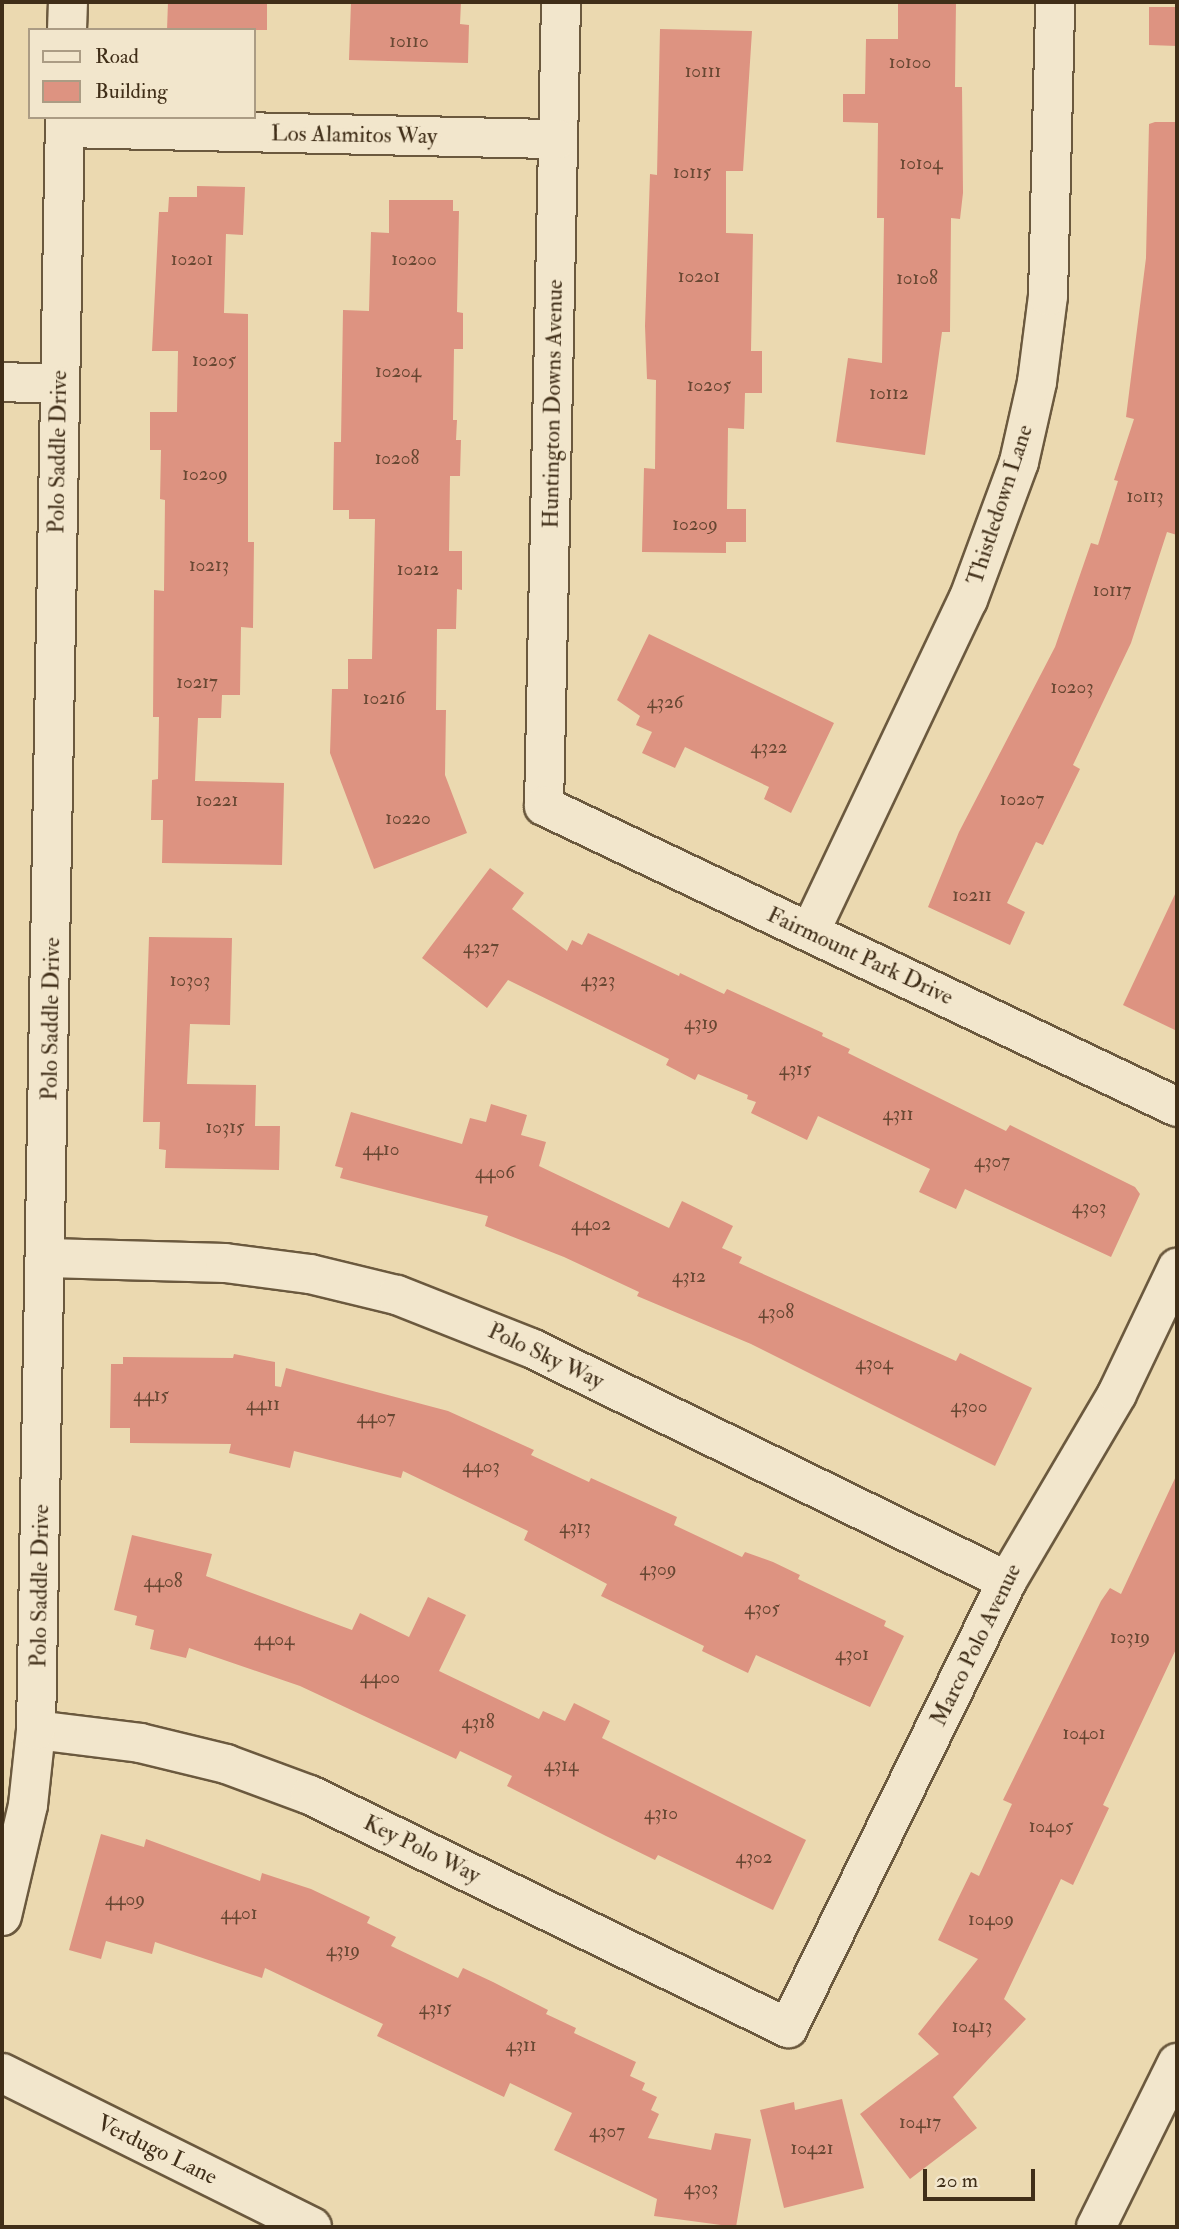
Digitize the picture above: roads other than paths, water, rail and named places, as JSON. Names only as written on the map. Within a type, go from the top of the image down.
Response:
[{"type":"street","points":[[67,28],[68,2]]},
{"type":"street","name":"Huntington Downs Avenue","points":[[544,806],[561,2]]},
{"type":"street","name":"Thistledown Lane","points":[[810,932],[968,600],[1019,462],[1037,382],[1048,296],[1055,2]]},
{"type":"street","name":"Los Alamitos Way","points":[[65,123],[558,139]]},
{"type":"street","name":"Polo Saddle Drive","points":[[2,1916],[28,1805],[36,1730],[48,1258],[65,123]]},
{"type":"street","points":[[2,382],[59,384]]},
{"type":"street","name":"Fairmount Park Drive","points":[[544,806],[1177,1107]]},
{"type":"street","name":"Polo Sky Way","points":[[48,1258],[225,1263],[310,1274],[397,1295],[531,1348],[1007,1581]]},
{"type":"street","name":"Marco Polo Avenue","points":[[788,2028],[1007,1581],[1116,1394],[1177,1268]]},
{"type":"street","name":"Key Polo Way","points":[[36,1730],[140,1743],[226,1764],[310,1795],[788,2028]]},
{"type":"street","points":[[1096,2227],[1177,2063]]},
{"type":"street","name":"Verdugo Lane","points":[[2,2073],[312,2227]]}]
